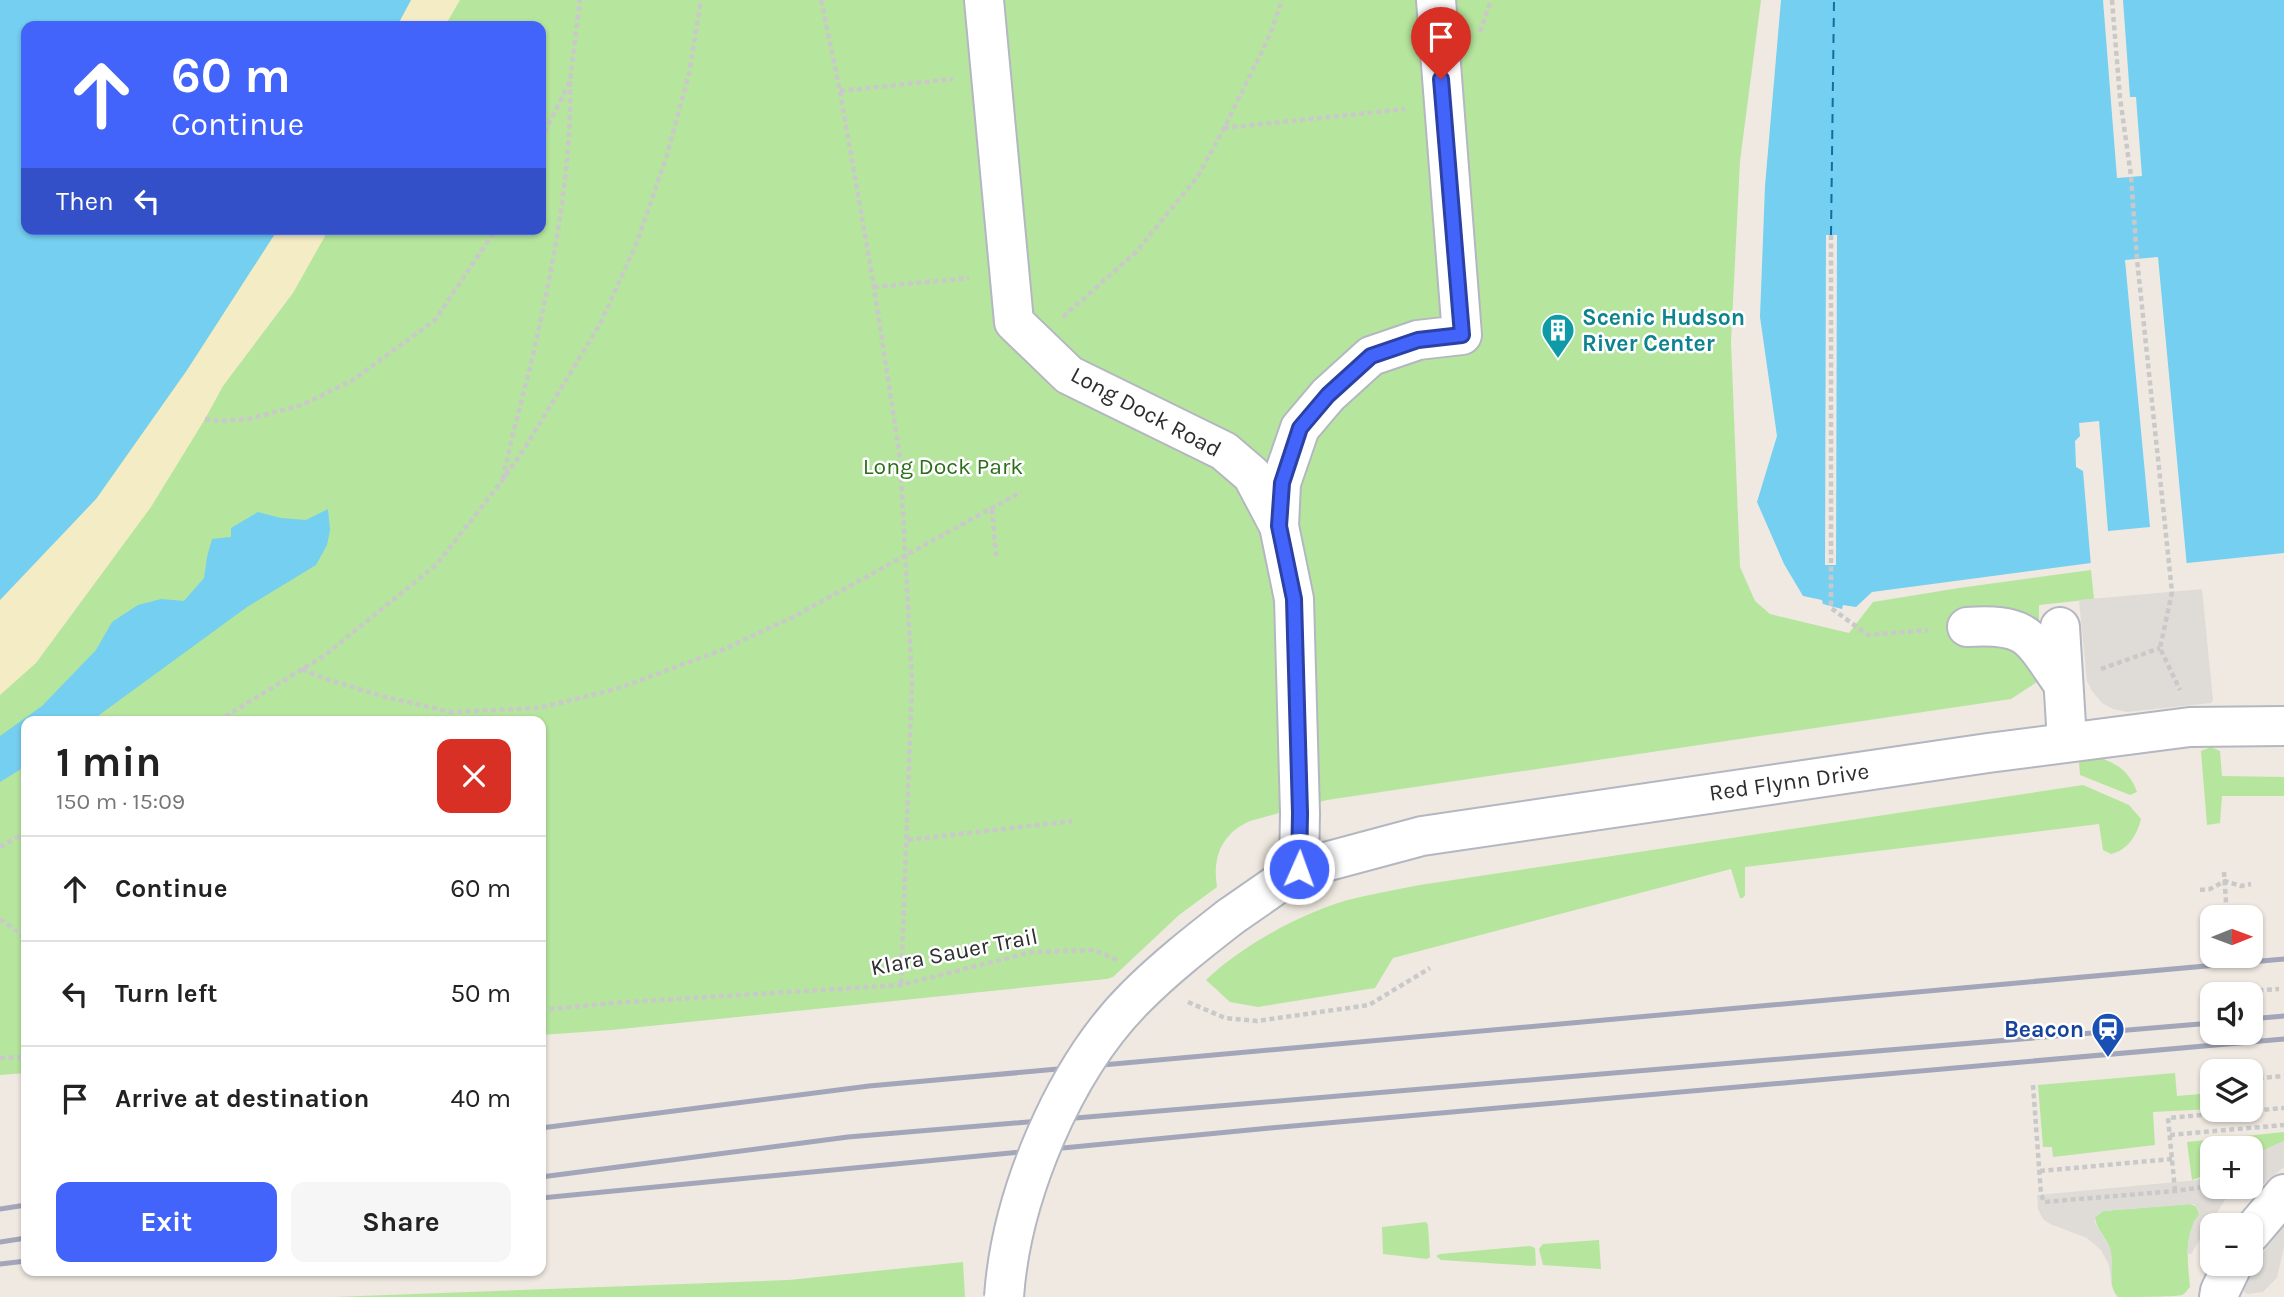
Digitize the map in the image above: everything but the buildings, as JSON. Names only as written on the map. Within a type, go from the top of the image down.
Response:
[{"type":"street","name":"Long Dock Road","points":[[984,0],[1014,322],[1069,375],[1223,451],[1252,475],[1279,526],[1294,599],[1299,869]]},
{"type":"street","points":[[1279,526],[1282,483],[1300,428],[1328,395],[1371,356],[1418,340],[1462,335],[1436,0]]},
{"type":"street","points":[[1967,627],[1998,625],[2017,630],[2032,641],[2063,684]]},
{"type":"street","points":[[2060,627],[2067,741]]},
{"type":"street","name":"Red Flynn Drive","points":[[1299,869],[1422,836],[2067,741],[2190,727],[2284,726]]},
{"type":"street","points":[[1004,1297],[1006,1274],[1024,1190],[1065,1097],[1097,1045],[1135,997],[1183,954],[1299,869]]},
{"type":"street","points":[[2263,1219],[2284,1194]]},
{"type":"street","points":[[2220,1297],[2227,1276]]},
{"type":"path","points":[[502,481],[532,356],[563,201],[571,115],[570,81],[580,0]]},
{"type":"path","points":[[226,716],[325,655],[436,565],[526,446],[600,324],[637,242],[666,158],[689,75],[701,0]]},
{"type":"path","points":[[821,0],[840,91],[874,287],[900,458],[912,682],[901,985]]},
{"type":"path","points":[[1035,342],[1136,252],[1198,176],[1270,35],[1282,0]]},
{"type":"path","points":[[1478,37],[1492,0]]},
{"type":"path","points":[[2112,0],[2172,592],[2160,648],[2182,694]]},
{"type":"path","points":[[840,91],[992,75]]},
{"type":"path","points":[[546,130],[570,81]]},
{"type":"path","points":[[1224,128],[1443,106]]},
{"type":"path","points":[[205,419],[249,419],[302,405],[353,380],[435,320],[492,235]]},
{"type":"path","points":[[1831,235],[1831,608],[1868,635],[1967,627]]},
{"type":"path","points":[[874,287],[1009,275]]},
{"type":"path","points":[[302,669],[384,697],[452,712],[539,708],[616,689],[722,650],[793,617],[1021,492]]},
{"type":"path","points":[[992,509],[996,556]]},
{"type":"path","points":[[2099,669],[2160,648]]},
{"type":"path","points":[[908,840],[1072,821]]},
{"type":"path","points":[[0,847],[21,835]]},
{"type":"path","points":[[2224,872],[2226,905]]},
{"type":"path","points":[[2200,890],[2210,889],[2225,881],[2241,886],[2251,884]]},
{"type":"path","points":[[0,919],[21,934]]},
{"type":"path","name":"Klara Sauer Trail","points":[[546,1010],[901,985],[1032,952],[1094,950],[1120,961]]},
{"type":"path","points":[[1185,1000],[1225,1018],[1257,1021],[1369,1005],[1430,968]]},
{"type":"path","points":[[2263,990],[2279,989]]},
{"type":"path","points":[[0,1058],[21,1056]]},
{"type":"path","points":[[2263,1078],[2284,1076]]},
{"type":"path","points":[[2033,1085],[2044,1202],[2200,1188]]},
{"type":"path","points":[[2175,1191],[2168,1118],[2284,1108]]},
{"type":"path","points":[[2170,1135],[2284,1125]]},
{"type":"path","points":[[2040,1171],[2172,1159]]},
{"type":"green space","name":"Long Dock Park","points":[[411,0],[1761,0],[1740,161],[1731,342],[1740,567],[1755,601],[1770,614],[1849,633],[1873,602],[1959,588],[2091,570],[2094,599],[2039,605],[2039,621],[2013,647],[2034,670],[2037,682],[2011,699],[1327,800],[1250,821],[1232,832],[1221,847],[1216,866],[1217,887],[1179,915],[1113,977],[1107,979],[546,1035],[546,716],[21,716],[21,1073],[0,1075],[0,600],[96,499],[274,235],[546,235],[546,21],[400,21]]},
{"type":"green space","points":[[2211,747],[2220,751],[2222,776],[2284,777],[2284,796],[2222,796],[2220,823],[2207,825],[2201,751]]},
{"type":"green space","points":[[2100,758],[2123,770],[2137,792],[2130,795],[2080,775],[2079,763]]},
{"type":"green space","points":[[2083,785],[2129,805],[2141,819],[2134,836],[2117,852],[2111,854],[2103,850],[2099,824],[1745,867],[1743,898],[1740,898],[1731,869],[1393,958],[1375,988],[1258,1007],[1230,1002],[1206,980],[1238,954],[1276,930],[1337,903],[1364,896],[1420,885]]},
{"type":"green space","points":[[2175,1073],[2177,1096],[2200,1094],[2200,1110],[2153,1112],[2155,1145],[2053,1157],[2052,1147],[2043,1147],[2038,1085]]},
{"type":"green space","points":[[2284,1132],[2284,1141],[2263,1151],[2263,1136],[2245,1136]]},
{"type":"green space","points":[[2200,1141],[2200,1177],[2192,1180],[2187,1142]]},
{"type":"green space","points":[[2189,1204],[2196,1207],[2199,1215],[2189,1241],[2190,1287],[2182,1295],[2118,1297],[2111,1282],[2110,1248],[2095,1217],[2103,1211]]},
{"type":"green space","points":[[1426,1222],[1430,1257],[1427,1259],[1383,1254],[1382,1227]]},
{"type":"green space","points":[[1599,1240],[1601,1269],[1543,1265],[1539,1249],[1543,1244]]},
{"type":"green space","points":[[1530,1246],[1535,1248],[1536,1265],[1533,1266],[1441,1260],[1436,1256],[1440,1254]]},
{"type":"green space","points":[[963,1262],[965,1297],[334,1297],[789,1280]]},
{"type":"sand","points":[[411,0],[460,0],[448,21],[400,21]]},
{"type":"sand","points":[[274,235],[326,235],[293,293],[223,386],[151,507],[36,663],[0,695],[0,600],[96,499],[187,370]]},
{"type":"shaded area","points":[[2202,589],[2213,700],[2211,703],[2127,712],[2102,703],[2087,681],[2079,600]]},
{"type":"shaded area","points":[[2284,1141],[2284,1167],[2263,1184],[2263,1151]]},
{"type":"shaded area","points":[[2200,1179],[2200,1199],[2227,1199],[2217,1213],[2200,1213],[2200,1240],[2191,1254],[2187,1254],[2189,1238],[2194,1221],[2199,1215],[2194,1204],[2103,1211],[2095,1217],[2095,1223],[2111,1250],[2112,1287],[2109,1265],[2101,1250],[2087,1238],[2050,1224],[2043,1219],[2038,1209],[2037,1195]]},
{"type":"shaded area","points":[[2284,1226],[2284,1247],[2277,1278],[2263,1292],[2248,1294],[2244,1292],[2244,1287],[2250,1276],[2263,1276],[2263,1254],[2273,1236]]},
{"type":"water","points":[[0,0],[411,0],[400,21],[21,21],[21,235],[274,235],[187,370],[96,499],[0,600]]},
{"type":"water","points":[[1781,0],[2284,0],[2284,553],[2187,563],[2091,563],[1872,592],[1856,607],[1843,605],[1842,609],[1823,604],[1822,600],[1803,596],[1784,564],[1757,502],[1777,436],[1760,317],[1765,186]]},
{"type":"water","points":[[328,509],[330,530],[327,545],[316,565],[247,607],[98,716],[28,716],[42,706],[96,650],[112,622],[138,605],[161,599],[184,601],[204,578],[212,539],[231,537],[231,528],[258,512],[281,518],[306,520]]},
{"type":"water","points":[[21,721],[21,769],[0,782],[0,736]]},
{"type":"pier","points":[[2103,0],[2123,0],[2130,97],[2136,97],[2142,176],[2117,178]]},
{"type":"pier","points":[[1826,235],[1837,235],[1836,565],[1825,565]]},
{"type":"pier","points":[[2158,257],[2187,567],[2091,566],[2083,471],[2076,467],[2075,441],[2080,436],[2079,423],[2099,421],[2108,531],[2150,527],[2125,260]]},
{"type":"ferry route","points":[[1831,235],[1834,0]]},
{"type":"railway","points":[[546,1127],[869,1086],[2284,959]]},
{"type":"railway","points":[[2263,1018],[2284,1016]]},
{"type":"railway","points":[[546,1176],[848,1137],[2200,1024]]},
{"type":"railway","points":[[546,1198],[1270,1128],[2284,1039]]},
{"type":"railway","points":[[0,1209],[21,1206]]},
{"type":"railway","points":[[0,1242],[21,1239]]},
{"type":"railway","points":[[0,1264],[21,1262]]},
{"type":"place","name":"Scenic Hudson River Center","points":[[1558,360]]},
{"type":"place","name":"Beacon","points":[[2108,1059]]},
{"type":"route","points":[[1299,869],[1294,599],[1279,526],[1282,483],[1300,428],[1328,395],[1371,356],[1418,340],[1462,335],[1441,79]]}]
